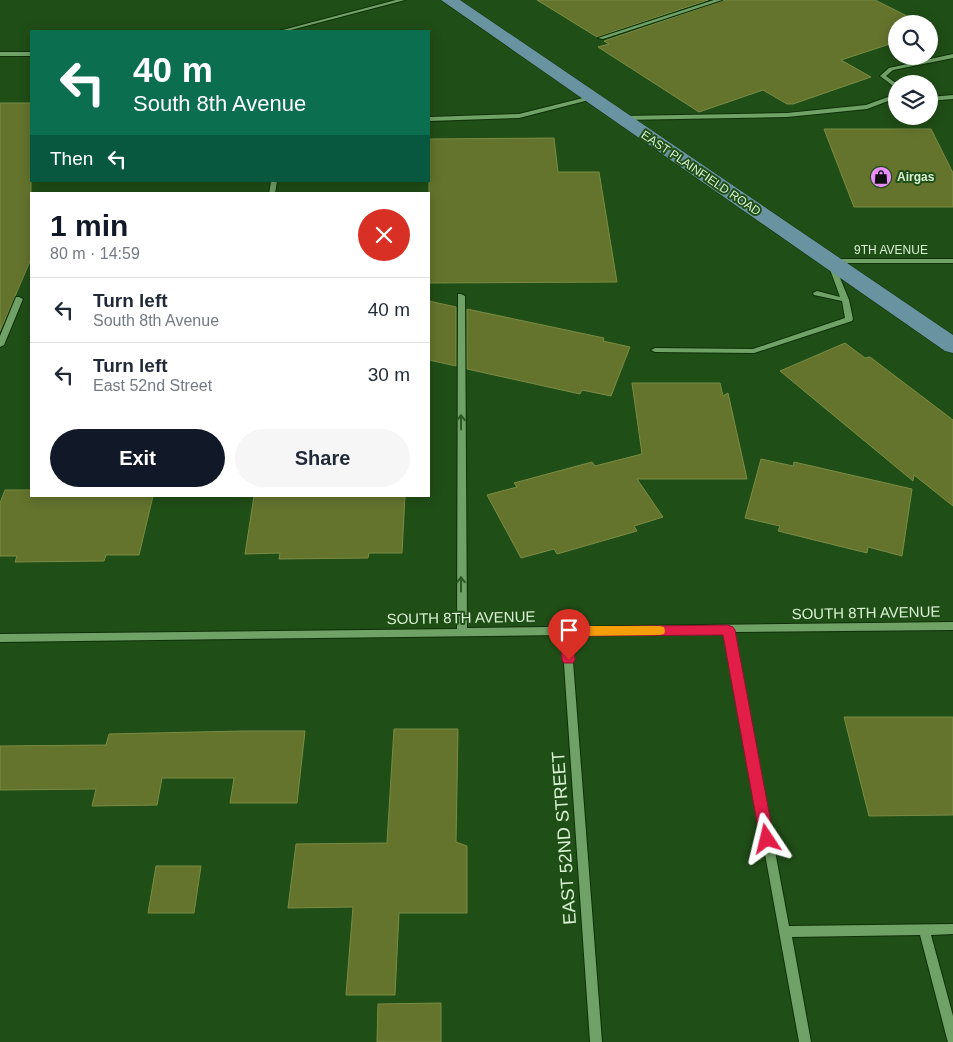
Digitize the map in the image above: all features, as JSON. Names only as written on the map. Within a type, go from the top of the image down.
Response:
[{"type":"main road","name":"EAST PLAINFIELD ROAD","points":[[449,0],[953,346]]},
{"type":"street","points":[[286,30],[402,0]]},
{"type":"street","points":[[601,38],[719,0]]},
{"type":"street","points":[[0,54],[30,54]]},
{"type":"street","points":[[888,79],[884,76],[891,69],[953,56]]},
{"type":"street","points":[[938,98],[953,97]]},
{"type":"street","points":[[430,119],[519,116],[591,98]]},
{"type":"street","points":[[622,118],[787,115],[867,107],[888,99]]},
{"type":"street","points":[[654,350],[754,351],[849,319],[845,300],[830,261]]},
{"type":"street","name":"9TH AVENUE","points":[[830,261],[953,261]]},
{"type":"street","points":[[817,293],[845,300]]},
{"type":"street","points":[[461,296],[462,633]]},
{"type":"street","points":[[0,345],[19,299]]},
{"type":"street","name":"SOUTH 8TH AVENUE","points":[[0,638],[953,626]]},
{"type":"street","points":[[728,630],[805,1042]]},
{"type":"street","name":"EAST 52ND STREET","points":[[566,631],[596,1042]]},
{"type":"street","points":[[924,930],[953,1039]]},
{"type":"street","points":[[784,932],[953,930]]},
{"type":"building","points":[[537,0],[708,0],[597,37]]},
{"type":"building","points":[[724,0],[875,0],[905,15],[888,15],[888,45],[841,60],[871,77],[793,104],[787,104],[763,90],[699,112],[598,47],[609,44],[604,41]]},
{"type":"building","points":[[0,103],[30,103],[30,261],[0,331]]},
{"type":"building","points":[[824,129],[931,129],[953,173],[953,207],[854,207]]},
{"type":"building","points":[[554,138],[558,172],[599,172],[617,282],[430,283],[430,139]]},
{"type":"building","points":[[430,301],[456,307],[456,366],[430,360]]},
{"type":"building","points":[[467,309],[604,338],[603,341],[630,347],[611,396],[582,390],[580,394],[467,369]]},
{"type":"building","points":[[845,343],[865,358],[870,357],[953,420],[953,506],[914,475],[913,481],[780,371]]},
{"type":"building","points":[[632,383],[720,383],[723,396],[728,393],[747,479],[637,479],[663,517],[634,526],[637,531],[557,554],[554,549],[521,558],[487,495],[517,487],[514,483],[592,462],[595,466],[642,454]]},
{"type":"building","points":[[761,459],[793,466],[794,462],[912,489],[902,556],[868,547],[867,553],[778,531],[780,526],[745,518]]},
{"type":"building","points":[[5,490],[30,490],[30,497],[153,497],[139,555],[106,555],[104,561],[15,562],[17,556],[0,556],[0,503]]},
{"type":"building","points":[[254,497],[405,497],[402,553],[369,553],[368,558],[279,559],[280,553],[245,554]]},
{"type":"building","points":[[844,717],[953,717],[953,815],[869,816]]},
{"type":"building","points":[[394,729],[458,729],[456,842],[467,846],[467,913],[399,913],[395,995],[346,995],[353,907],[288,908],[296,844],[387,843]]},
{"type":"building","points":[[305,731],[297,803],[230,803],[234,778],[162,778],[157,805],[92,806],[96,789],[0,790],[0,746],[106,745],[109,734]]},
{"type":"building","points":[[156,866],[201,866],[194,913],[148,913]]},
{"type":"building","points":[[441,1003],[441,1042],[377,1042],[378,1004]]},
{"type":"slow traffic","points":[[579,631],[659,631]]},
{"type":"place","name":"Airgas","points":[[881,177]]},
{"type":"route","points":[[569,660],[566,631],[728,630],[767,839]]}]
